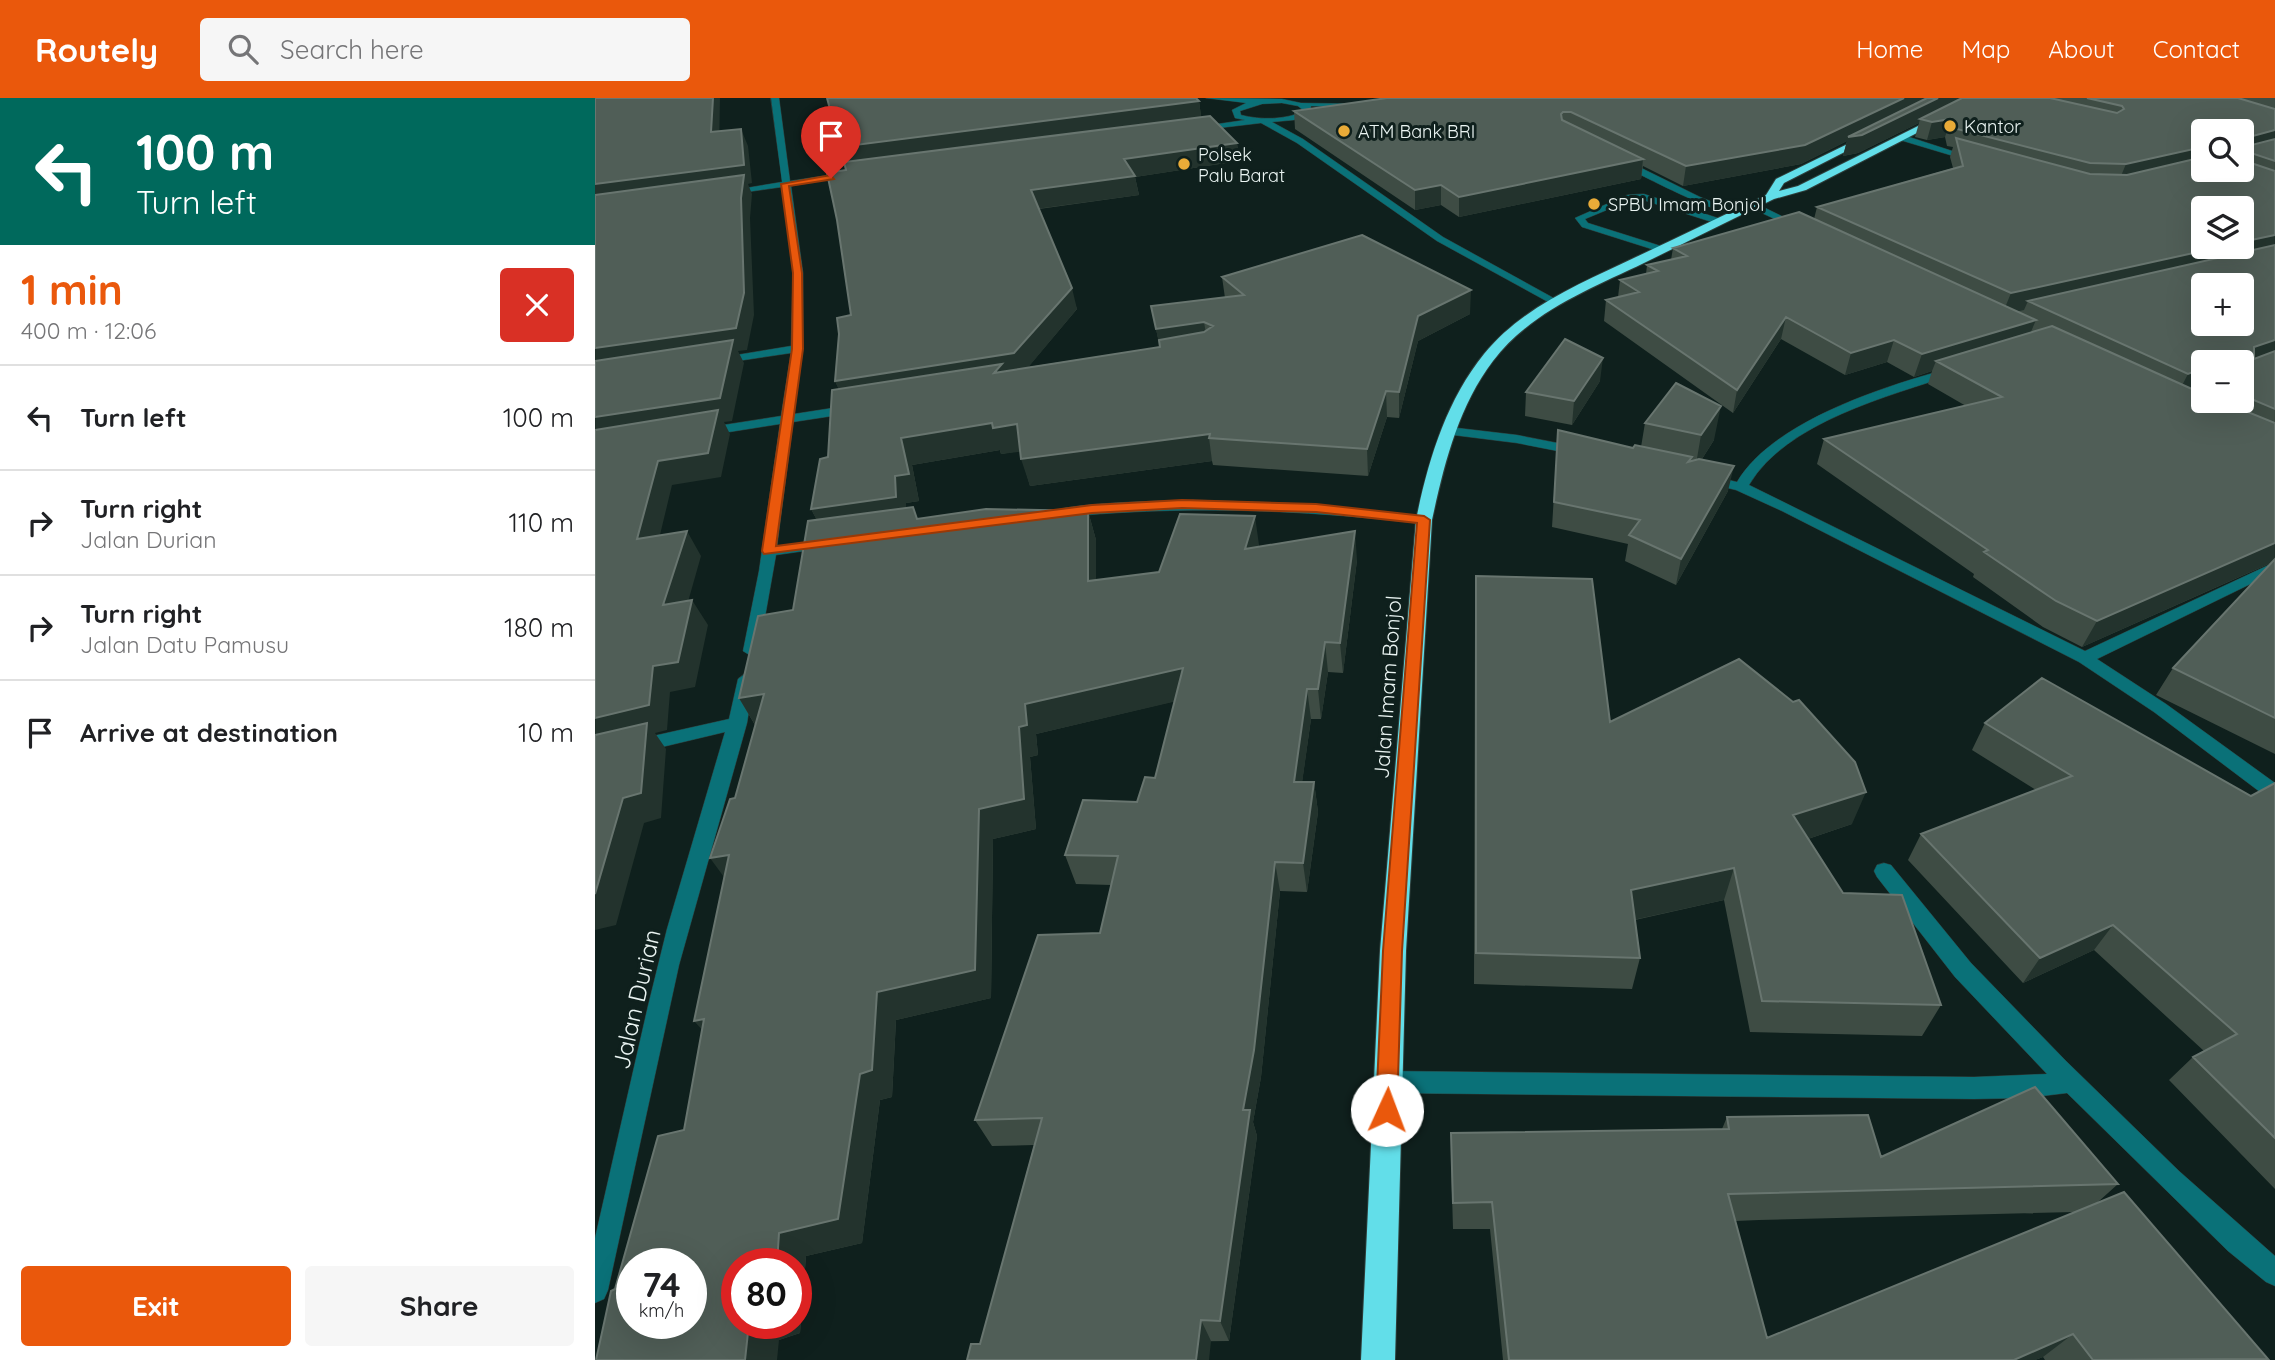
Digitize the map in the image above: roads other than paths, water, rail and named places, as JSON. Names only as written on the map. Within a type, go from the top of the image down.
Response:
[{"type":"highway","points":[[1745,210],[1801,188],[1983,98]]},
{"type":"highway","points":[[1745,210],[1780,181],[1883,130]]},
{"type":"highway","name":"Jalan Imam Bonjol","points":[[1378,1360],[1393,951],[1424,520],[1433,476],[1466,391],[1489,357],[1516,330],[1554,301],[1745,210]]},
{"type":"street","name":"Jalan Durian","points":[[595,1290],[604,1224],[669,963],[738,723],[769,551],[797,349],[797,273],[775,98]]},
{"type":"street","points":[[1197,98],[1231,113],[1260,121],[1300,141],[1440,239],[1554,301]]},
{"type":"street","points":[[1210,98],[1282,99],[1304,104],[1373,107],[1190,130],[1257,100]]},
{"type":"street","points":[[1983,98],[1997,101]]},
{"type":"street","points":[[1301,116],[1308,108],[1304,104]]},
{"type":"street","points":[[1289,119],[1300,141]]},
{"type":"street","points":[[1903,138],[1983,162]]},
{"type":"street","points":[[1608,155],[1697,199],[1745,210],[1815,234]]},
{"type":"street","points":[[719,193],[861,174]]},
{"type":"street","points":[[1661,249],[1585,225],[1580,218],[1630,197],[1745,210]]},
{"type":"street","points":[[703,363],[797,349]]},
{"type":"street","points":[[1741,487],[1753,467],[1773,447],[1808,427],[1875,397],[1966,368]]},
{"type":"street","points":[[691,434],[868,406]]},
{"type":"street","points":[[1450,431],[1517,439],[1587,453]]},
{"type":"street","points":[[1690,475],[1741,487],[1907,567],[2085,658],[2160,708],[2275,793]]},
{"type":"street","points":[[1038,516],[1092,509],[1182,504],[1342,510],[1424,520]]},
{"type":"street","points":[[769,551],[836,542]]},
{"type":"street","points":[[2085,658],[2275,566]]},
{"type":"street","points":[[595,756],[738,723]]},
{"type":"street","points":[[1884,871],[1963,970],[2071,1082],[2170,1180],[2275,1273]]},
{"type":"street","points":[[1387,1082],[1777,1088],[2026,1087],[2071,1082]]},
{"type":"place","name":"Kantor","points":[[1950,126]]},
{"type":"place","name":"ATM Bank BRI","points":[[1344,131]]},
{"type":"place","name":"Polsek Palu Barat","points":[[1184,164]]},
{"type":"place","name":"SPBU Imam Bonjol","points":[[1594,204]]}]
